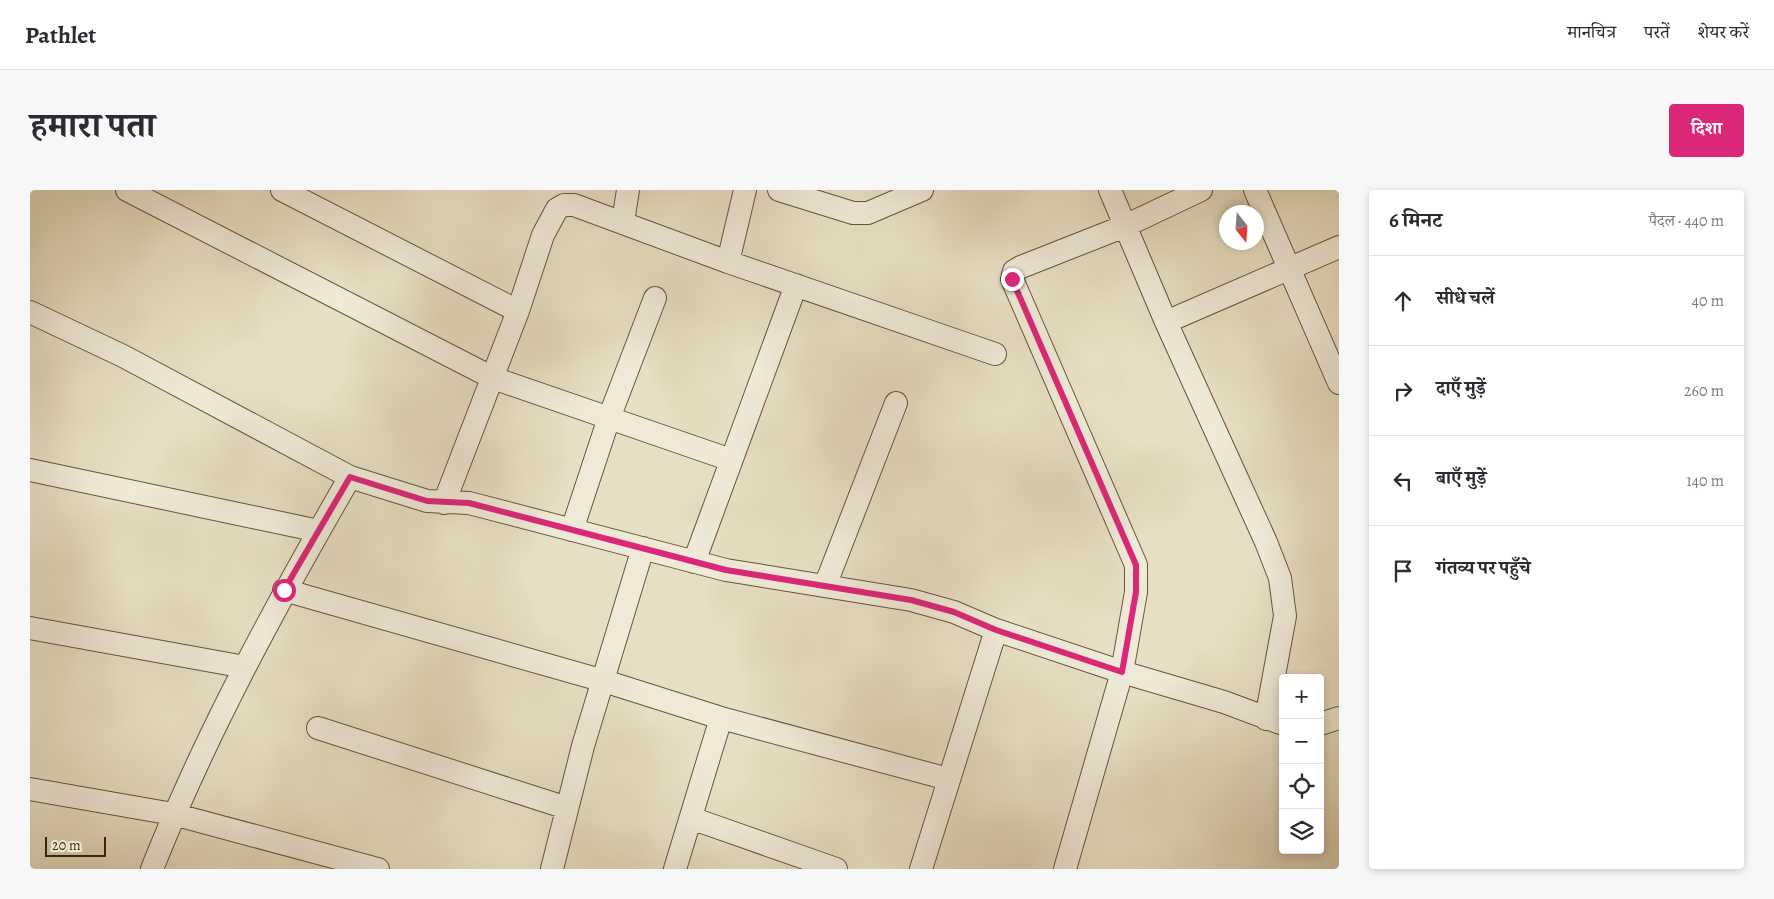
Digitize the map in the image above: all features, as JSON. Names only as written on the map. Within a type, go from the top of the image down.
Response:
[{"type":"street","points":[[126,190],[493,378],[731,460]]},
{"type":"street","points":[[282,190],[518,310]]},
{"type":"street","points":[[623,222],[628,190]]},
{"type":"street","points":[[728,262],[745,190]]},
{"type":"street","points":[[780,190],[853,213],[879,200],[922,190]]},
{"type":"street","points":[[30,312],[123,356],[350,477],[427,501],[469,503],[726,570],[911,600],[954,612],[996,630],[1122,672],[1224,702],[1274,721],[1285,616],[1280,578],[1266,542],[1166,322],[1110,190]]},
{"type":"street","points":[[1065,869],[1122,672],[1136,592],[1136,565],[1012,279],[1014,271],[1021,267],[1125,226],[1202,190]]},
{"type":"street","points":[[1255,190],[1339,383]]},
{"type":"street","points":[[444,503],[493,378],[543,235],[557,209],[564,205],[574,205],[728,262],[995,354]]},
{"type":"street","points":[[1166,322],[1339,247]]},
{"type":"street","points":[[694,562],[796,285]]},
{"type":"street","points":[[572,530],[609,418],[656,298]]},
{"type":"street","points":[[825,586],[896,403]]},
{"type":"street","points":[[30,470],[319,531]]},
{"type":"street","points":[[152,869],[174,814],[245,667],[284,590],[350,477]]},
{"type":"street","points":[[552,869],[583,746],[643,548]]},
{"type":"street","points":[[284,590],[604,681],[721,718],[948,779]]},
{"type":"street","points":[[30,628],[245,667]]},
{"type":"street","points":[[921,869],[996,630]]},
{"type":"street","points":[[676,869],[721,718]]},
{"type":"street","points":[[1324,723],[1339,718]]},
{"type":"street","points":[[318,728],[567,808]]},
{"type":"street","points":[[30,789],[174,814],[378,869]]},
{"type":"street","points":[[691,818],[836,869]]},
{"type":"route","points":[[284,590],[350,477],[427,501],[469,503],[726,570],[911,600],[954,612],[996,630],[1122,672],[1136,592],[1136,565],[1025,314],[1012,279]]}]
